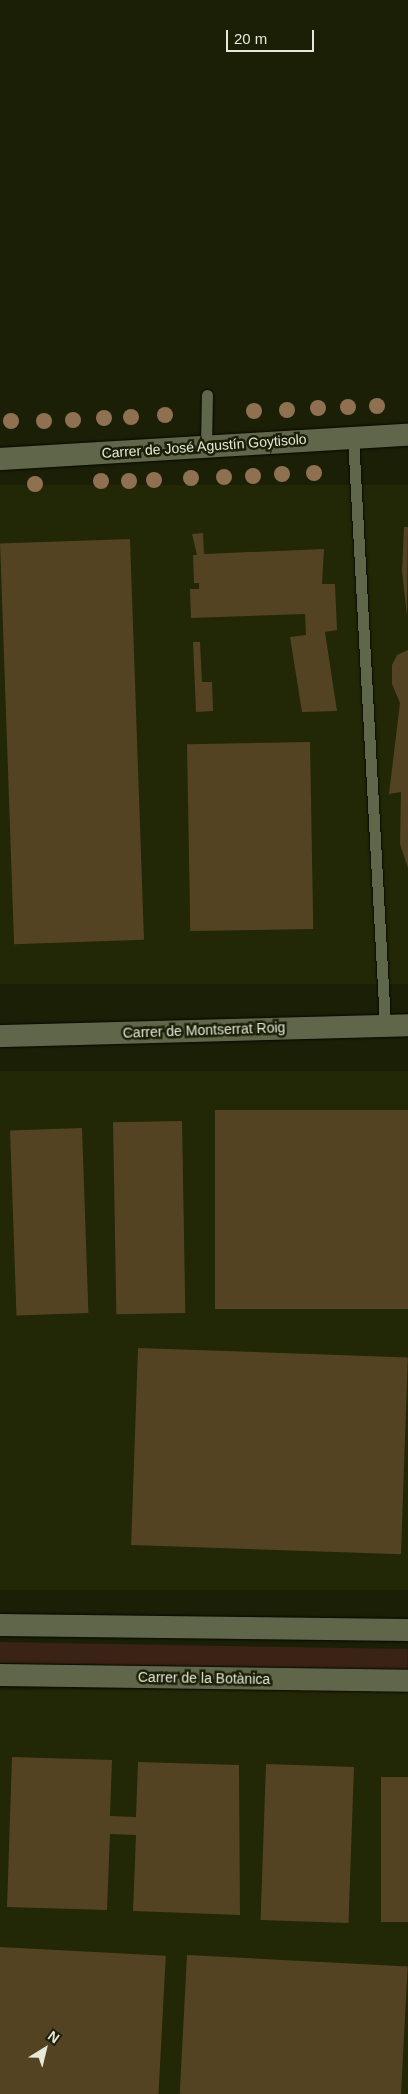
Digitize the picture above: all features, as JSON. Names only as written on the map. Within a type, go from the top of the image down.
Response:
[{"type":"street","name":"Carrer de José Agustín Goytisolo","points":[[0,459],[206,445],[408,435]]},
{"type":"street","name":"Carrer de Montserrat Roig","points":[[0,1036],[408,1025]]},
{"type":"street","points":[[0,1625],[408,1630]]},
{"type":"street","name":"Carrer de la Botànica","points":[[0,1675],[408,1681]]},
{"type":"lane","points":[[206,445],[207,395]]},
{"type":"lane","points":[[353,437],[385,1025]]},
{"type":"shaded area","points":[[0,485],[408,485],[408,984],[0,984]]},
{"type":"shaded area","points":[[0,1071],[408,1071],[408,1590],[0,1590]]},
{"type":"shaded area","points":[[0,1642],[408,1649],[408,1670],[0,1663]]},
{"type":"shaded area","points":[[0,1690],[408,1690],[408,2094],[0,2094]]},
{"type":"building","points":[[404,527],[408,527],[407,616],[402,571]]},
{"type":"building","points":[[203,533],[204,554],[324,549],[322,584],[335,584],[337,630],[325,632],[337,711],[302,712],[290,637],[306,635],[305,614],[191,618],[190,589],[199,589],[199,583],[194,583],[193,555],[197,555],[192,534]]},
{"type":"building","points":[[130,539],[144,940],[14,944],[0,544]]},
{"type":"building","points":[[193,642],[200,642],[202,682],[212,682],[213,711],[196,712]]},
{"type":"building","points":[[408,650],[408,868],[400,844],[401,792],[389,794],[400,703],[392,684],[392,665],[397,655]]},
{"type":"building","points":[[310,742],[313,929],[190,931],[187,744]]},
{"type":"building","points":[[215,1110],[408,1110],[408,1309],[215,1309]]},
{"type":"building","points":[[182,1121],[185,1313],[116,1314],[113,1122]]},
{"type":"building","points":[[82,1128],[88,1313],[17,1315],[10,1131]]},
{"type":"building","points":[[138,1348],[408,1357],[401,1554],[131,1545]]},
{"type":"building","points":[[12,1757],[112,1760],[110,1816],[136,1817],[138,1762],[239,1765],[240,1915],[133,1911],[136,1835],[110,1834],[107,1910],[7,1907]]},
{"type":"building","points":[[266,1764],[354,1767],[349,1923],[261,1920]]},
{"type":"building","points":[[381,1777],[408,1777],[408,1922],[381,1922]]},
{"type":"building","points":[[0,1947],[166,1956],[159,2094],[0,2094]]},
{"type":"building","points":[[187,1955],[408,1967],[401,2094],[180,2094]]}]
